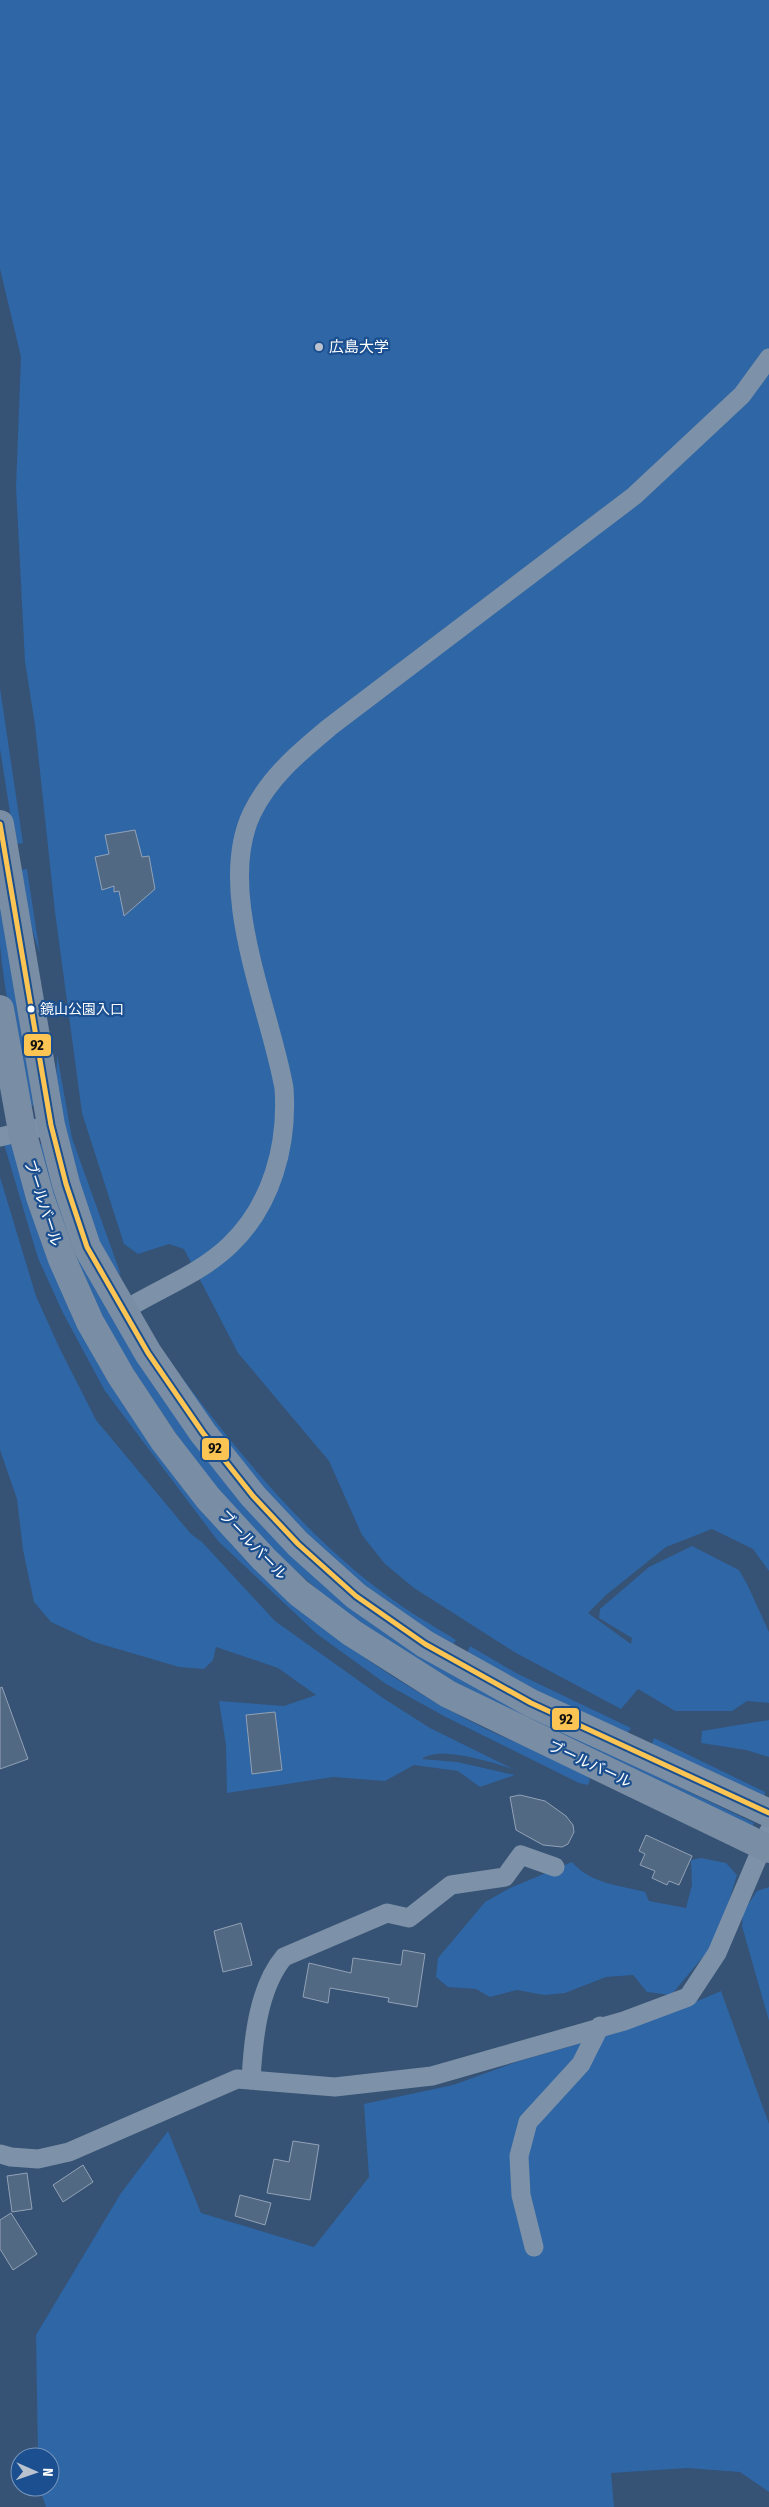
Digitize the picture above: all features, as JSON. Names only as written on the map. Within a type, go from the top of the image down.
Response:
[{"type":"street","points":[[123,1311],[188,1275],[229,1246],[261,1203],[270,1184],[280,1153],[285,1126],[284,1088],[243,916],[238,873],[244,834],[252,813],[264,793],[289,761],[331,726],[634,496],[742,395],[769,358]]},
{"type":"street","points":[[0,824],[51,1125],[66,1184],[87,1247],[148,1353],[202,1433],[253,1496],[298,1544],[356,1596],[425,1644],[531,1704],[769,1813]]},
{"type":"street","name":"ブールバール","points":[[0,1009],[11,1134],[40,1197],[62,1259],[90,1322],[121,1376],[164,1441],[208,1498],[264,1559],[299,1593],[352,1633],[448,1694],[767,1842]]},
{"type":"street","points":[[11,1134],[51,1125]]},
{"type":"street","points":[[0,2154],[38,2159],[69,2152],[237,2079],[335,2087],[432,2076],[600,2026],[624,2021],[688,1996],[716,1953],[767,1842]]},
{"type":"street","points":[[251,2080],[257,2023],[274,1969],[284,1957],[387,1913],[410,1918],[451,1885],[505,1877],[521,1855],[555,1867]]},
{"type":"street","points":[[534,2247],[521,2195],[520,2156],[528,2122],[581,2064],[600,2026]]},
{"type":"shaded area","points":[[0,0],[769,0],[769,1571],[753,1549],[712,1529],[666,1547],[606,1595],[588,1613],[631,1644],[632,1638],[599,1618],[600,1609],[649,1567],[692,1546],[739,1570],[747,1584],[769,1632],[769,1703],[747,1701],[732,1711],[675,1711],[638,1689],[621,1709],[516,1653],[414,1588],[385,1564],[362,1535],[329,1461],[238,1353],[184,1249],[169,1244],[138,1254],[124,1244],[82,1113],[55,912],[35,725],[25,662],[16,487],[21,357],[0,269]]},
{"type":"shaded area","points":[[0,688],[23,843],[15,844],[0,749]]},
{"type":"shaded area","points":[[27,869],[40,954],[26,911],[20,870]]},
{"type":"shaded area","points":[[0,876],[35,1103],[32,1106],[28,1104],[5,985],[0,945]]},
{"type":"shaded area","points":[[57,1054],[72,1138],[121,1275],[111,1265],[99,1245],[79,1185],[56,1087]]},
{"type":"shaded area","points":[[4,1144],[10,1144],[16,1149],[73,1310],[310,1618],[372,1663],[416,1691],[484,1728],[587,1776],[590,1779],[588,1785],[579,1783],[444,1716],[386,1684],[317,1634],[218,1541],[105,1391],[63,1313],[38,1258]]},
{"type":"shaded area","points":[[45,1145],[64,1206],[306,1569],[621,1759],[754,1823],[751,1830],[576,1750],[392,1647],[319,1591],[266,1544],[199,1468],[104,1326],[75,1268],[37,1146]]},
{"type":"shaded area","points":[[0,1177],[36,1296],[59,1347],[96,1420],[191,1534],[202,1542],[275,1621],[383,1698],[430,1728],[515,1770],[495,1763],[453,1754],[430,1755],[422,1759],[457,1762],[515,1775],[480,1787],[458,1771],[414,1765],[385,1781],[333,1777],[227,1793],[226,1745],[219,1701],[284,1706],[316,1695],[278,1668],[216,1647],[213,1660],[204,1669],[179,1667],[94,1642],[51,1622],[34,1602],[23,1550],[17,1499],[0,1450]],"holes":[[[275,1712],[282,1770],[269,1772],[262,1714]],[[259,1714],[265,1772],[252,1774],[246,1716]]]},
{"type":"shaded area","points":[[170,1362],[244,1457],[299,1518],[358,1573],[405,1608],[456,1640],[452,1646],[410,1621],[322,1553],[254,1483]]},
{"type":"shaded area","points":[[470,1646],[516,1673],[631,1728],[626,1735],[466,1655]]},
{"type":"shaded area","points":[[769,1720],[769,1757],[746,1750],[701,1743],[702,1731]]},
{"type":"shaded area","points":[[654,1738],[765,1792],[764,1800],[651,1747]]},
{"type":"shaded area","points":[[701,1858],[726,1863],[737,1875],[718,1936],[708,1951],[671,1995],[647,1992],[633,1975],[606,1977],[565,1993],[544,1995],[517,1990],[490,1997],[476,1989],[448,1987],[436,1977],[438,1958],[485,1902],[510,1888],[572,1862],[588,1875],[606,1883],[645,1892],[649,1901],[686,1908],[692,1885],[691,1860]]},
{"type":"shaded area","points":[[769,1887],[769,2021],[742,1926],[743,1912],[757,1891]]},
{"type":"shaded area","points":[[721,1991],[769,2124],[769,2492],[740,2472],[687,2468],[611,2473],[614,2507],[46,2507],[42,2497],[60,2497],[60,2447],[38,2447],[36,2335],[121,2193],[168,2131],[201,2213],[314,2247],[369,2177],[364,2104],[453,2085],[516,2062],[582,2043],[679,2009]]},
{"type":"building","points":[[135,830],[142,857],[149,856],[155,889],[124,916],[119,891],[114,892],[114,886],[102,890],[95,857],[109,854],[105,835]]},
{"type":"building","points":[[2,1687],[28,1759],[0,1769],[0,1688]]},
{"type":"building","points":[[275,1712],[282,1770],[252,1774],[246,1715]]},
{"type":"building","points":[[520,1795],[545,1801],[566,1816],[573,1825],[574,1832],[568,1844],[562,1847],[543,1845],[516,1830],[510,1797]]},
{"type":"building","points":[[646,1835],[692,1856],[679,1885],[669,1881],[667,1885],[652,1878],[655,1871],[640,1865],[645,1854],[639,1851]]},
{"type":"building","points":[[241,1923],[252,1965],[223,1972],[214,1931]]},
{"type":"building","points":[[403,1950],[425,1954],[417,2007],[388,2002],[389,1998],[330,1988],[328,2003],[303,1997],[309,1963],[351,1973],[353,1958],[401,1965]]},
{"type":"building","points":[[293,2141],[319,2145],[310,2200],[267,2193],[274,2159],[289,2162]]},
{"type":"building","points":[[83,2165],[93,2182],[63,2202],[53,2185]]},
{"type":"building","points":[[27,2173],[32,2209],[12,2212],[7,2176]]},
{"type":"building","points":[[240,2195],[271,2203],[265,2225],[235,2216]]},
{"type":"building","points":[[11,2213],[37,2254],[13,2270],[0,2249],[0,2220]]},
{"type":"transit line","name":"92","points":[[0,824],[51,1125],[66,1184],[87,1247],[148,1353],[203,1433],[253,1496],[298,1544],[356,1596],[425,1644],[531,1703],[769,1813]]},
{"type":"place","name":"広島大学","points":[[319,347]]},
{"type":"place","name":"鏡山公園入口","points":[[31,1009]]}]
